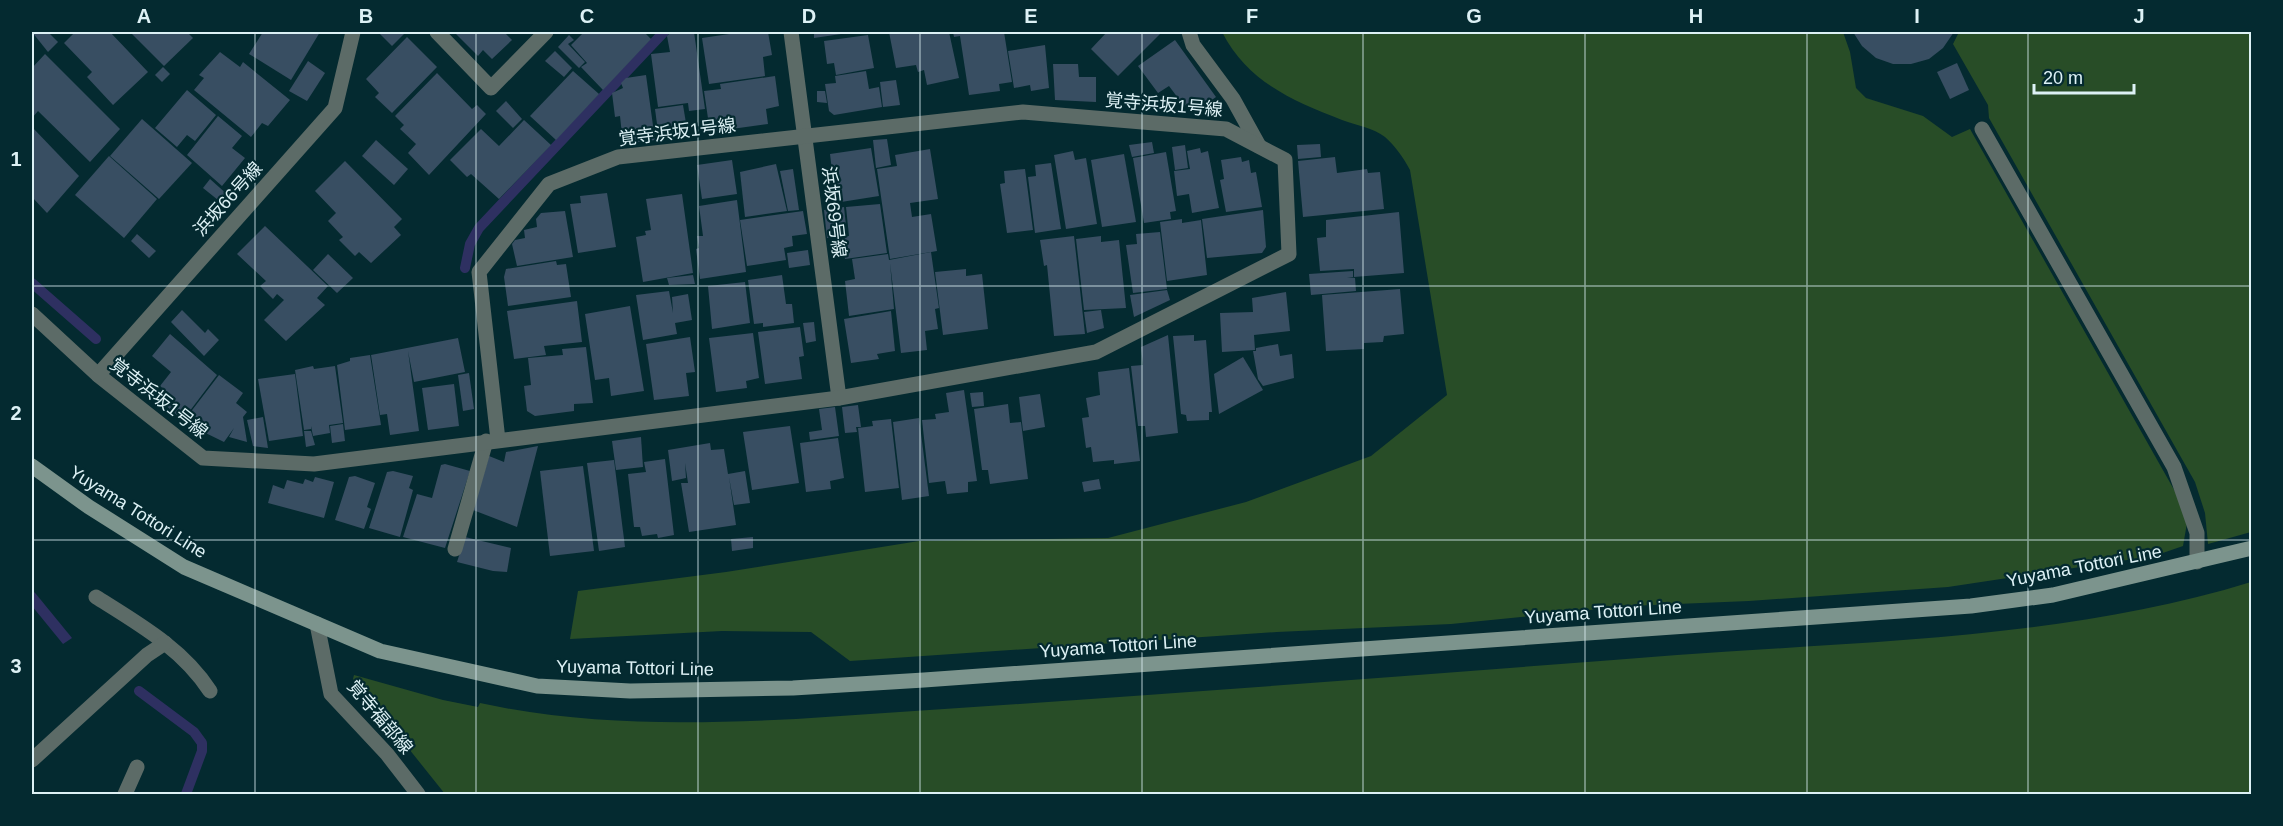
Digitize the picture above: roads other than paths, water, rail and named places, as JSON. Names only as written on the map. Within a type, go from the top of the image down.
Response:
[{"type":"main road","name":"Yuyama Tottori Line","points":[[32,466],[88,507],[184,567],[380,651],[537,686],[630,691],[793,688],[1971,606],[2053,595],[2252,548]]},
{"type":"street","name":"浜坂66号線","points":[[98,375],[335,108],[353,32]]},
{"type":"street","points":[[437,32],[491,88],[546,32]]},
{"type":"street","name":"浜坂69号線","points":[[791,32],[839,398]]},
{"type":"street","points":[[1189,32],[1192,45],[1233,99],[1259,146]]},
{"type":"street","name":"覚寺浜坂1号線","points":[[32,314],[98,375],[203,458],[314,464],[839,398],[1096,352],[1289,254],[1285,160],[1226,129],[1023,112],[618,157],[549,184],[479,272],[492,441]]},
{"type":"street","points":[[1982,129],[2174,467],[2197,533],[2197,562]]},
{"type":"street","points":[[455,549],[492,441]]},
{"type":"street","points":[[96,597],[165,643],[195,669],[210,691]]},
{"type":"street","name":"覚寺福部線","points":[[317,624],[331,694],[387,754],[418,795]]},
{"type":"street","points":[[32,760],[147,655],[165,643]]},
{"type":"street","points":[[125,795],[137,767]]},
{"type":"waterway","points":[[465,268],[470,244],[479,228],[664,32]]},
{"type":"waterway","points":[[32,283],[96,339]]},
{"type":"waterway","points":[[139,691],[194,732],[202,743],[202,751],[186,794]]}]
